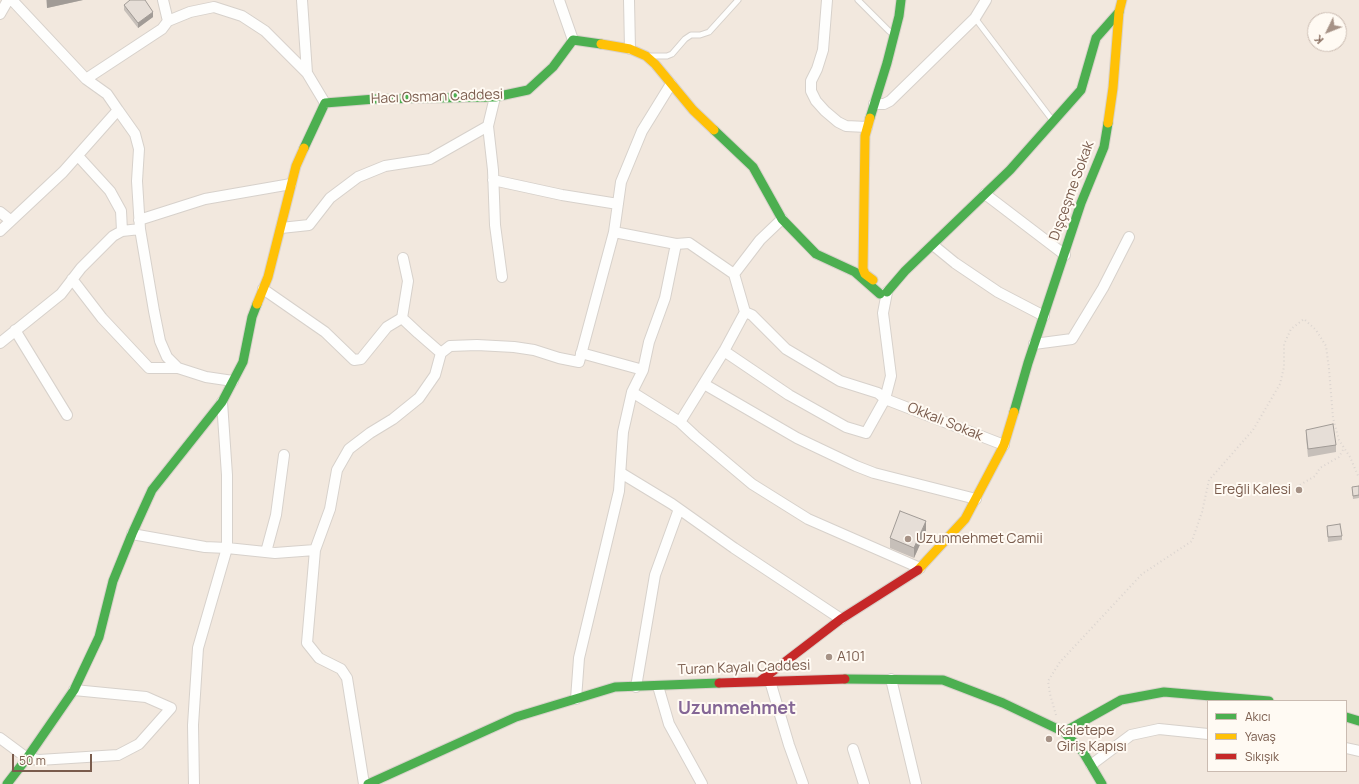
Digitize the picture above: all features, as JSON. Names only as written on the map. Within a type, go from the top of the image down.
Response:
[{"type":"street","points":[[0,14],[8,0]]},
{"type":"street","points":[[12,0],[86,79],[107,94],[135,134],[139,149],[137,181],[140,224],[147,275],[160,341],[167,357],[178,368]]},
{"type":"street","points":[[163,0],[168,21]]},
{"type":"street","points":[[302,0],[307,73]]},
{"type":"street","points":[[559,0],[573,40],[630,49],[646,56],[662,72],[693,110],[753,167],[782,219],[816,254],[859,271],[865,280],[883,291]]},
{"type":"street","points":[[629,0],[630,49]]},
{"type":"street","points":[[827,0],[823,50],[811,82],[811,91],[816,101],[838,122],[846,126],[867,127]]},
{"type":"street","points":[[859,271],[864,145],[867,127],[887,63],[899,16],[901,0]]},
{"type":"street","points":[[874,104],[884,104],[890,101],[975,18],[986,0]]},
{"type":"street","name":"Dışçeşme Sokak","points":[[765,681],[841,619],[920,568],[965,519],[976,499],[1004,445],[1034,344],[1081,203],[1104,146],[1113,88],[1119,12],[1122,0]]},
{"type":"street","points":[[7,784],[74,690],[99,637],[113,581],[152,490],[222,402],[243,362],[252,317],[268,277],[296,166],[325,102],[307,73],[266,31],[242,16],[214,7],[190,12],[168,21],[162,29],[86,79]]},
{"type":"street","points":[[724,352],[789,395],[846,427],[866,433],[885,399],[891,376],[883,313],[883,291],[1010,170],[1082,90],[1096,38],[1119,12]]},
{"type":"street","name":"Hacı Osman Caddesi","points":[[325,102],[374,99],[495,97],[528,90],[553,67],[573,40]]},
{"type":"street","points":[[364,784],[347,678],[341,669],[319,658],[307,643],[315,550],[330,509],[337,470],[349,449],[370,433],[393,420],[419,398],[435,375],[441,353],[450,346],[477,345],[514,347],[534,350],[559,358],[580,362],[614,232],[621,182],[642,130],[671,84]]},
{"type":"street","points":[[495,97],[488,126],[495,225],[502,276]]},
{"type":"street","points":[[0,231],[63,172],[118,110]]},
{"type":"street","points":[[281,228],[309,225],[330,198],[358,177],[385,166],[430,159],[488,126]]},
{"type":"street","points":[[78,156],[110,190],[121,211],[122,231]]},
{"type":"street","points":[[493,180],[562,195],[618,204]]},
{"type":"street","points":[[0,342],[61,294],[80,268],[113,236],[122,231],[205,199],[292,184]]},
{"type":"street","points":[[985,194],[1064,255]]},
{"type":"street","points":[[0,212],[10,220]]},
{"type":"street","points":[[734,274],[760,240],[782,219]]},
{"type":"street","points":[[614,232],[676,244],[689,243],[734,274],[745,312],[724,352],[680,422]]},
{"type":"street","points":[[1034,344],[1072,339],[1103,288],[1129,237]]},
{"type":"street","points":[[576,699],[579,658],[619,491],[623,432],[632,392],[643,370],[649,342],[666,298],[676,244]]},
{"type":"street","points":[[933,245],[955,263],[998,292],[1044,316]]},
{"type":"street","points":[[263,288],[325,332],[354,360],[361,359],[387,327],[402,318],[408,281],[403,258]]},
{"type":"street","points":[[72,279],[102,318],[149,368],[178,368],[206,377],[233,381]]},
{"type":"street","points":[[745,312],[752,315],[786,349],[840,381],[878,393],[885,399]]},
{"type":"street","points":[[402,318],[441,353]]},
{"type":"street","points":[[15,330],[67,415]]},
{"type":"street","points":[[581,354],[643,370]]},
{"type":"street","points":[[704,384],[797,438],[874,474],[976,499]]},
{"type":"street","points":[[632,392],[680,422],[752,484],[808,518],[920,568]]},
{"type":"street","name":"Okkalı Sokak","points":[[885,399],[1004,445]]},
{"type":"street","points":[[194,784],[193,725],[198,648],[227,548],[227,475],[222,402]]},
{"type":"street","points":[[266,552],[276,515],[284,455]]},
{"type":"street","points":[[621,473],[679,509],[734,548],[841,619]]},
{"type":"street","points":[[636,687],[655,575],[679,509]]},
{"type":"street","points":[[132,534],[205,547],[275,553],[315,550]]},
{"type":"street","name":"Turan Kayalı Caddesi","points":[[368,784],[516,717],[615,688],[865,678],[943,680],[1003,703],[1064,732],[1083,752],[1102,784]]},
{"type":"street","points":[[891,679],[916,784]]},
{"type":"street","points":[[765,681],[803,784]]},
{"type":"street","points":[[658,686],[669,724],[702,784]]},
{"type":"street","points":[[0,738],[27,758],[39,760],[118,755],[139,744],[170,708],[146,697],[74,690]]},
{"type":"street","points":[[1064,732],[1121,700],[1164,692],[1257,700]]},
{"type":"street","points":[[1347,717],[1359,721]]},
{"type":"street","points":[[1091,765],[1131,735],[1159,730],[1207,734]]},
{"type":"street","points":[[1347,748],[1359,751]]},
{"type":"street","points":[[853,749],[864,784]]},
{"type":"lane","points":[[646,56],[667,56],[672,54],[685,39],[691,35],[700,35],[709,32],[738,0]]},
{"type":"lane","points":[[858,0],[889,32],[894,35]]},
{"type":"lane","points":[[975,18],[1054,122]]},
{"type":"path","points":[[1058,720],[1050,694],[1048,681],[1060,662],[1142,574],[1192,540],[1202,512],[1209,480],[1253,430],[1280,384],[1284,367],[1284,344],[1291,329],[1304,319],[1316,330],[1326,346],[1333,418],[1339,440],[1350,457],[1359,478]]},
{"type":"path","points":[[1300,485],[1315,476],[1320,468],[1339,457],[1344,448]]},
{"type":"shaded area","points":[[0,0],[1359,0],[1359,784],[0,784]]},
{"type":"building","points":[[130,0],[145,0],[153,12],[138,23],[124,5]]},
{"type":"building","points":[[1333,424],[1336,445],[1308,449],[1306,430]]},
{"type":"building","points":[[1359,486],[1359,495],[1353,496],[1352,487]]},
{"type":"building","points":[[900,511],[926,521],[914,548],[890,538]]},
{"type":"building","points":[[1340,524],[1342,536],[1328,537],[1327,526]]},
{"type":"traffic: fast","points":[[870,118],[887,63],[899,16],[901,0]]},
{"type":"traffic: fast","points":[[887,292],[905,271],[1010,170],[1081,90],[1096,38],[1119,12]]},
{"type":"traffic: fast","points":[[304,148],[325,103],[375,99],[495,97],[528,90],[553,67],[573,40],[601,44]]},
{"type":"traffic: fast","points":[[1014,412],[1028,363],[1081,203],[1104,147],[1108,123]]},
{"type":"traffic: fast","points":[[714,130],[753,167],[782,219],[816,254],[855,272],[880,294]]},
{"type":"traffic: fast","points":[[7,784],[74,690],[99,637],[113,581],[152,490],[222,402],[243,362],[252,317],[257,304]]},
{"type":"traffic: fast","points":[[845,679],[943,680],[1003,703],[1064,732],[1083,752],[1102,784]]},
{"type":"traffic: fast","points":[[368,784],[516,717],[615,687],[719,683]]},
{"type":"traffic: fast","points":[[1064,732],[1121,700],[1164,692],[1257,700]]},
{"type":"traffic: fast","points":[[1347,717],[1359,721]]},
{"type":"traffic: slow","points":[[1108,123],[1113,88],[1119,12],[1122,0]]},
{"type":"traffic: slow","points":[[601,44],[630,49],[646,56],[655,64],[693,110],[714,130]]},
{"type":"traffic: slow","points":[[870,118],[865,136],[863,269],[865,274],[873,280]]},
{"type":"traffic: slow","points":[[257,304],[268,277],[296,166],[304,148]]},
{"type":"traffic: slow","points":[[918,570],[965,519],[1004,445],[1014,412]]},
{"type":"traffic: jam","points":[[760,681],[841,619],[918,570]]},
{"type":"traffic: jam","points":[[719,683],[845,679]]},
{"type":"place","name":"Ereğli Kalesi","points":[[1299,490]]},
{"type":"place","name":"Uzunmehmet Camii","points":[[908,539]]},
{"type":"place","name":"A101","points":[[829,657]]},
{"type":"place","name":"Kaletepe Giriş Kapısı","points":[[1049,739]]},
{"type":"district","name":"Uzunmehmet","points":[[737,709]]}]
